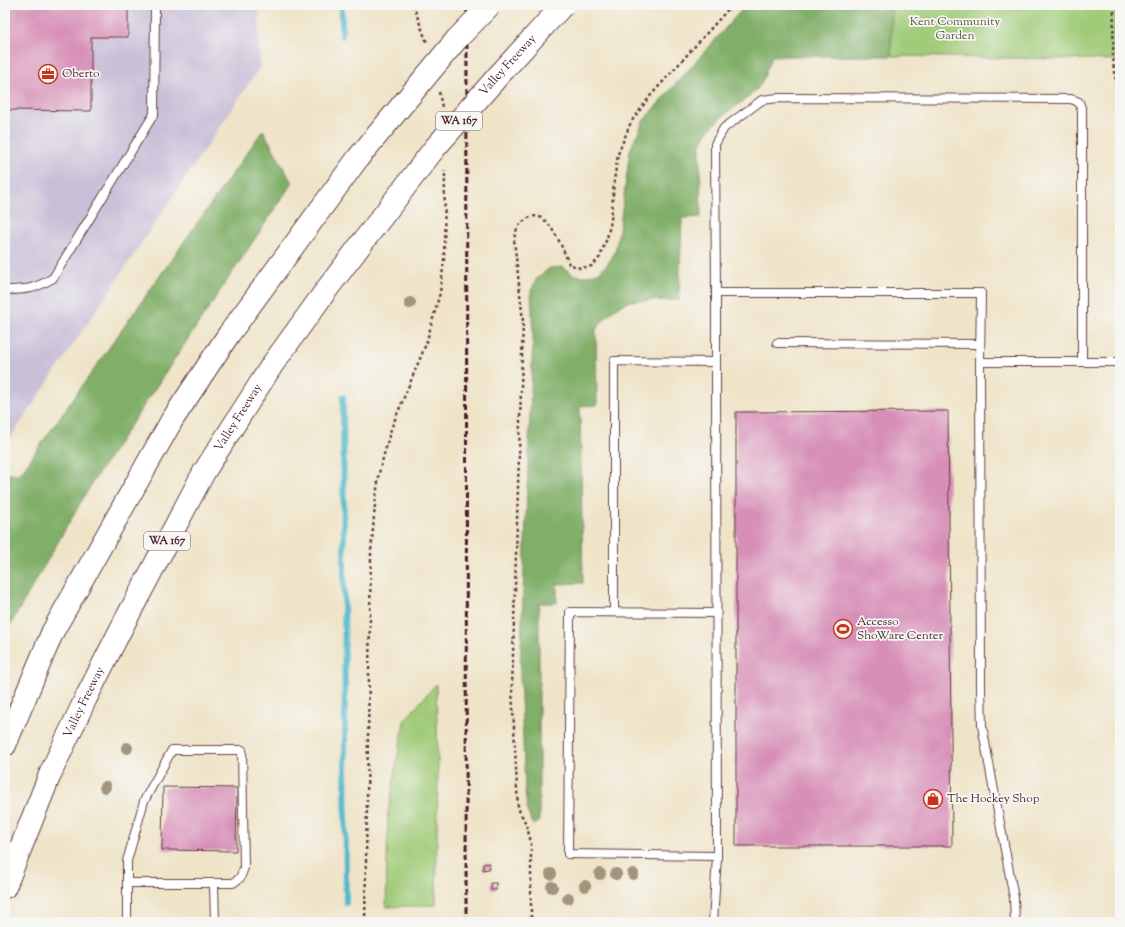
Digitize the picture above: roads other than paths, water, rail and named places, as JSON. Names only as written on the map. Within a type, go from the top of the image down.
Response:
[{"type":"highway","points":[[5,745],[53,631],[172,420],[229,334],[358,158],[457,39],[490,5]]},
{"type":"highway","name":"Valley Freeway","points":[[5,887],[51,772],[85,700],[122,625],[204,472],[272,365],[327,289],[434,149],[563,5]]},
{"type":"lane","points":[[5,290],[23,290],[39,287],[53,278],[154,114],[155,5]]},
{"type":"lane","points":[[714,922],[717,856],[715,144],[724,128],[762,100],[778,98],[1071,99],[1079,102],[1082,111],[1082,362]]},
{"type":"lane","points":[[716,293],[981,293],[982,726],[1014,898],[1015,922]]},
{"type":"lane","points":[[777,343],[980,344]]},
{"type":"lane","points":[[614,612],[614,361],[716,362]]},
{"type":"lane","points":[[980,362],[1120,362]]},
{"type":"lane","points":[[716,613],[570,612],[568,854],[717,856]]},
{"type":"lane","points":[[127,883],[234,883],[240,878],[244,868],[242,750],[172,750],[144,801],[128,861],[127,883],[127,922]]},
{"type":"lane","points":[[214,883],[215,922]]},
{"type":"waterway","points":[[342,5],[342,36]]},
{"type":"waterway","points":[[343,397],[346,903]]},
{"type":"railway","points":[[466,922],[467,5]]},
{"type":"place","name":"Oberto","points":[[48,74]]},
{"type":"place","name":"Accesso ShoWare Center","points":[[843,629]]},
{"type":"place","name":"The Hockey Shop","points":[[933,799]]},
{"type":"park label","name":"Kent Community Garden","points":[[955,29]]}]
